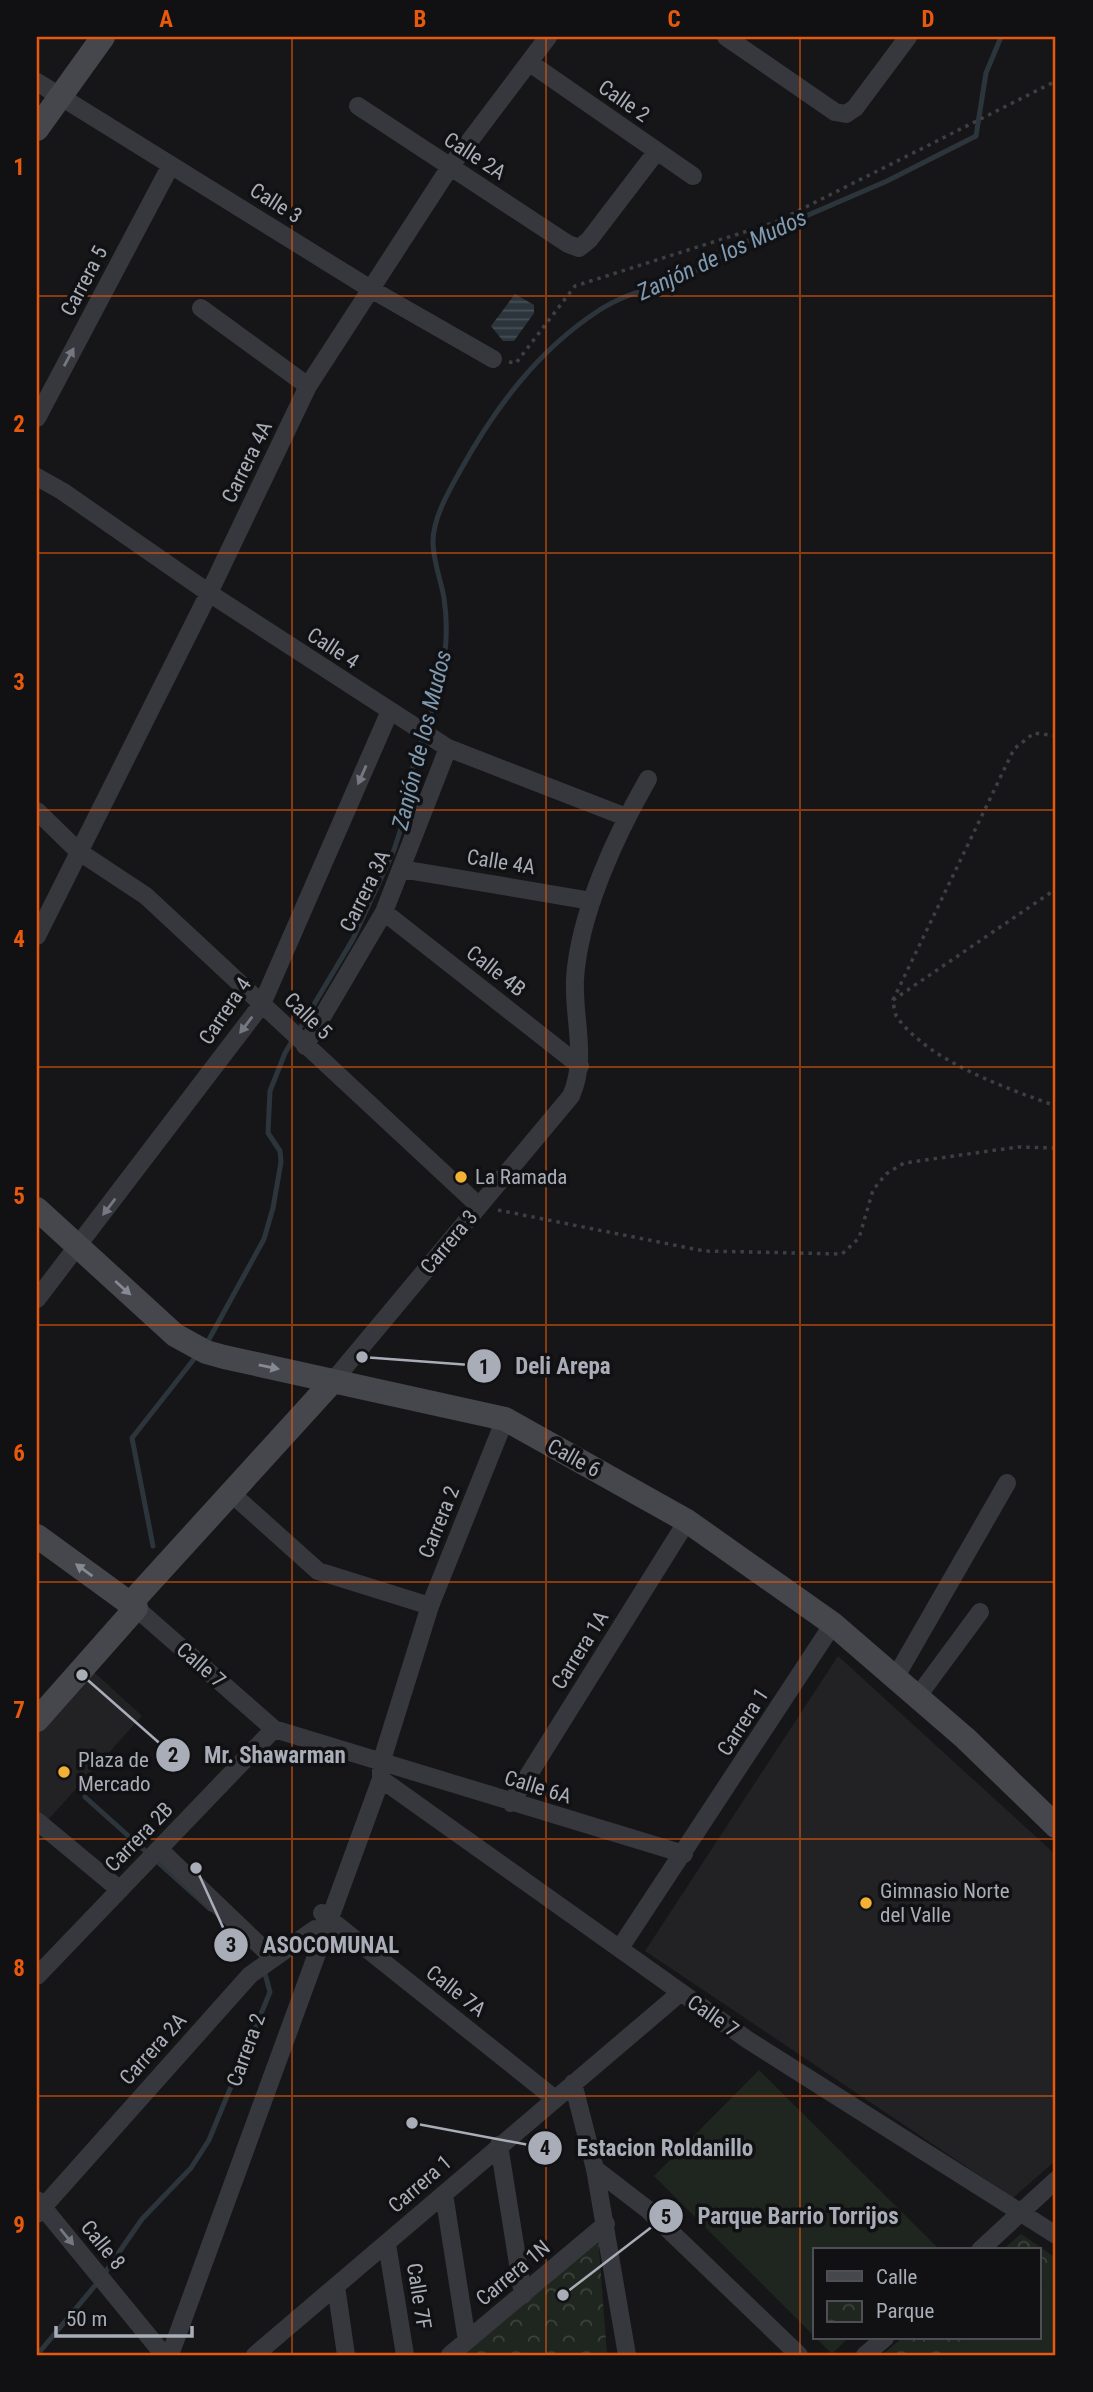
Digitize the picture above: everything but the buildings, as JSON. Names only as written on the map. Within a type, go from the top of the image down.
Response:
[{"type":"street","points":[[37,129],[103,37]]},
{"type":"street","name":"Carrera 4A","points":[[37,936],[209,593],[308,386],[369,288],[450,167],[548,37]]},
{"type":"street","points":[[726,37],[835,112],[846,114],[855,108],[908,37]]},
{"type":"street","name":"Calle 2","points":[[530,63],[693,176]]},
{"type":"street","name":"Calle 3","points":[[37,82],[369,288],[493,359]]},
{"type":"street","name":"Calle 2A","points":[[358,106],[568,244],[579,248],[589,240],[657,151]]},
{"type":"street","name":"Carrera 5","points":[[37,418],[171,164]]},
{"type":"street","points":[[201,308],[308,386]]},
{"type":"street","name":"Calle 4","points":[[37,477],[62,491],[389,713],[416,726],[443,745],[626,817]]},
{"type":"street","name":"Carrera 4","points":[[37,1299],[262,1004],[389,713]]},
{"type":"street","name":"Carrera 3A","points":[[303,1044],[384,912],[402,869],[443,745]]},
{"type":"street","name":"Carrera 3","points":[[37,1699],[130,1604],[333,1381],[571,1096],[580,1066],[575,976],[592,901],[626,817],[648,779]]},
{"type":"street","name":"Calle 5","points":[[37,811],[78,851],[146,896],[479,1206]]},
{"type":"street","name":"Calle 4A","points":[[402,869],[592,901]]},
{"type":"street","name":"Calle 4B","points":[[384,912],[580,1066]]},
{"type":"street","name":"Calle 6","points":[[37,1209],[175,1335],[198,1349],[505,1419],[687,1521],[833,1624],[918,1696],[1056,1826]]},
{"type":"street","name":"Carrera 2","points":[[163,2354],[322,1920],[371,1773],[381,1771],[430,1606],[505,1419]]},
{"type":"street","points":[[895,1678],[1007,1483]]},
{"type":"street","points":[[231,1493],[318,1570],[430,1606]]},
{"type":"street","name":"Carrera 1A","points":[[512,1803],[687,1521]]},
{"type":"street","name":"Calle 7","points":[[37,1536],[130,1604],[274,1729],[381,1771],[680,1993],[748,2040],[1056,2235]]},
{"type":"street","name":"Carrera 3","points":[[37,1720],[130,1604]]},
{"type":"street","points":[[918,1696],[980,1612]]},
{"type":"street","name":"Carrera 1","points":[[620,1948],[833,1624]]},
{"type":"street","name":"Carrera 2B","points":[[37,1976],[274,1729]]},
{"type":"street","name":"Calle 6A","points":[[381,1771],[512,1803],[684,1854]]},
{"type":"street","points":[[37,1821],[120,1890]]},
{"type":"street","points":[[157,1852],[270,1961]]},
{"type":"street","name":"Carrera 2A","points":[[39,2207],[250,1975],[322,1920]]},
{"type":"street","name":"Calle 7A","points":[[322,1920],[555,2099]]},
{"type":"street","name":"Carrera 1","points":[[255,2355],[680,1993]]},
{"type":"street","points":[[573,2084],[606,2224],[627,2355]]},
{"type":"street","points":[[499,2145],[523,2295]]},
{"type":"street","points":[[595,2169],[647,2208],[799,2355]]},
{"type":"street","points":[[982,2248],[1056,2180]]},
{"type":"street","points":[[444,2194],[467,2341]]},
{"type":"street","name":"Calle 8","points":[[39,2207],[163,2354]]},
{"type":"street","name":"Carrera 1N","points":[[450,2355],[606,2224]]},
{"type":"street","name":"Calle 7F","points":[[387,2244],[405,2355]]},
{"type":"street","points":[[336,2286],[346,2355]]},
{"type":"street","points":[[865,2355],[883,2340]]},
{"type":"path","points":[[493,359],[516,363],[575,286],[776,222],[1056,81]]},
{"type":"path","points":[[1056,736],[1034,733],[1014,749],[893,1000],[897,1019],[929,1047],[994,1083],[1056,1106]]},
{"type":"path","points":[[893,1000],[1056,889]]},
{"type":"path","points":[[479,1206],[704,1251],[842,1254],[859,1238],[873,1190],[886,1174],[904,1163],[1018,1147],[1056,1148]]},
{"type":"shaded area","points":[[515,294],[534,305],[534,313],[514,341],[503,341],[491,326]]},
{"type":"shaded area","name":"Gimnasio Norte del Valle","points":[[838,1656],[1056,1855],[1056,2160],[1013,2198],[645,1951]]},
{"type":"shaded area","name":"Plaza de Mercado","points":[[94,1672],[142,1716],[47,1821],[37,1812],[37,1733]]},
{"type":"green space","points":[[759,2070],[938,2248],[813,2248],[813,2335],[654,2176]]},
{"type":"green space","points":[[1021,2234],[1056,2258],[1056,2355],[882,2355],[900,2340],[1040,2340],[1040,2248],[1004,2248]]},
{"type":"green space","points":[[598,2235],[607,2355],[451,2355]]},
{"type":"green space","points":[[1040,2280],[1056,2298],[1056,2355],[952,2355],[969,2340],[1040,2340]]},
{"type":"green space","points":[[818,2340],[846,2340],[832,2354]]},
{"type":"waterway","name":"Zanjón de los Mudos","points":[[426,728],[437,696],[446,648],[444,598],[433,547],[436,522],[447,495],[473,448],[519,382],[576,327],[614,302],[700,269],[732,248],[887,181],[976,136],[986,73],[1001,37]]},
{"type":"waterway","name":"Zanjón de los Mudos","points":[[207,1343],[264,1239],[273,1208],[281,1162],[280,1151],[268,1133],[270,1091],[285,1053],[353,939],[394,850],[412,794],[413,764],[423,737]]},
{"type":"waterway","name":"Zanjón de los Mudos","points":[[153,1546],[132,1438],[198,1354]]},
{"type":"waterway","name":"Zanjón de los Mudos","points":[[85,1797],[210,1909]]},
{"type":"waterway","name":"Zanjón de los Mudos","points":[[104,2274],[142,2219],[191,2168],[209,2140],[270,1992],[264,1970]]},
{"type":"waterway","name":"Zanjón de los Mudos","points":[[37,2355],[98,2282]]},
{"type":"place","name":"La Ramada","points":[[461,1177]]},
{"type":"place","name":"Deli Arepa","points":[[362,1357]]},
{"type":"place","name":"Mr. Shawarman","points":[[82,1675]]},
{"type":"place","name":"Plaza de Mercado","points":[[64,1772]]},
{"type":"place","name":"ASOCOMUNAL","points":[[196,1868]]},
{"type":"place","name":"Gimnasio Norte del Valle","points":[[866,1903]]},
{"type":"place","name":"Estacion Roldanillo","points":[[412,2123]]},
{"type":"place","name":"Parque Barrio Torrijos","points":[[563,2295]]}]
